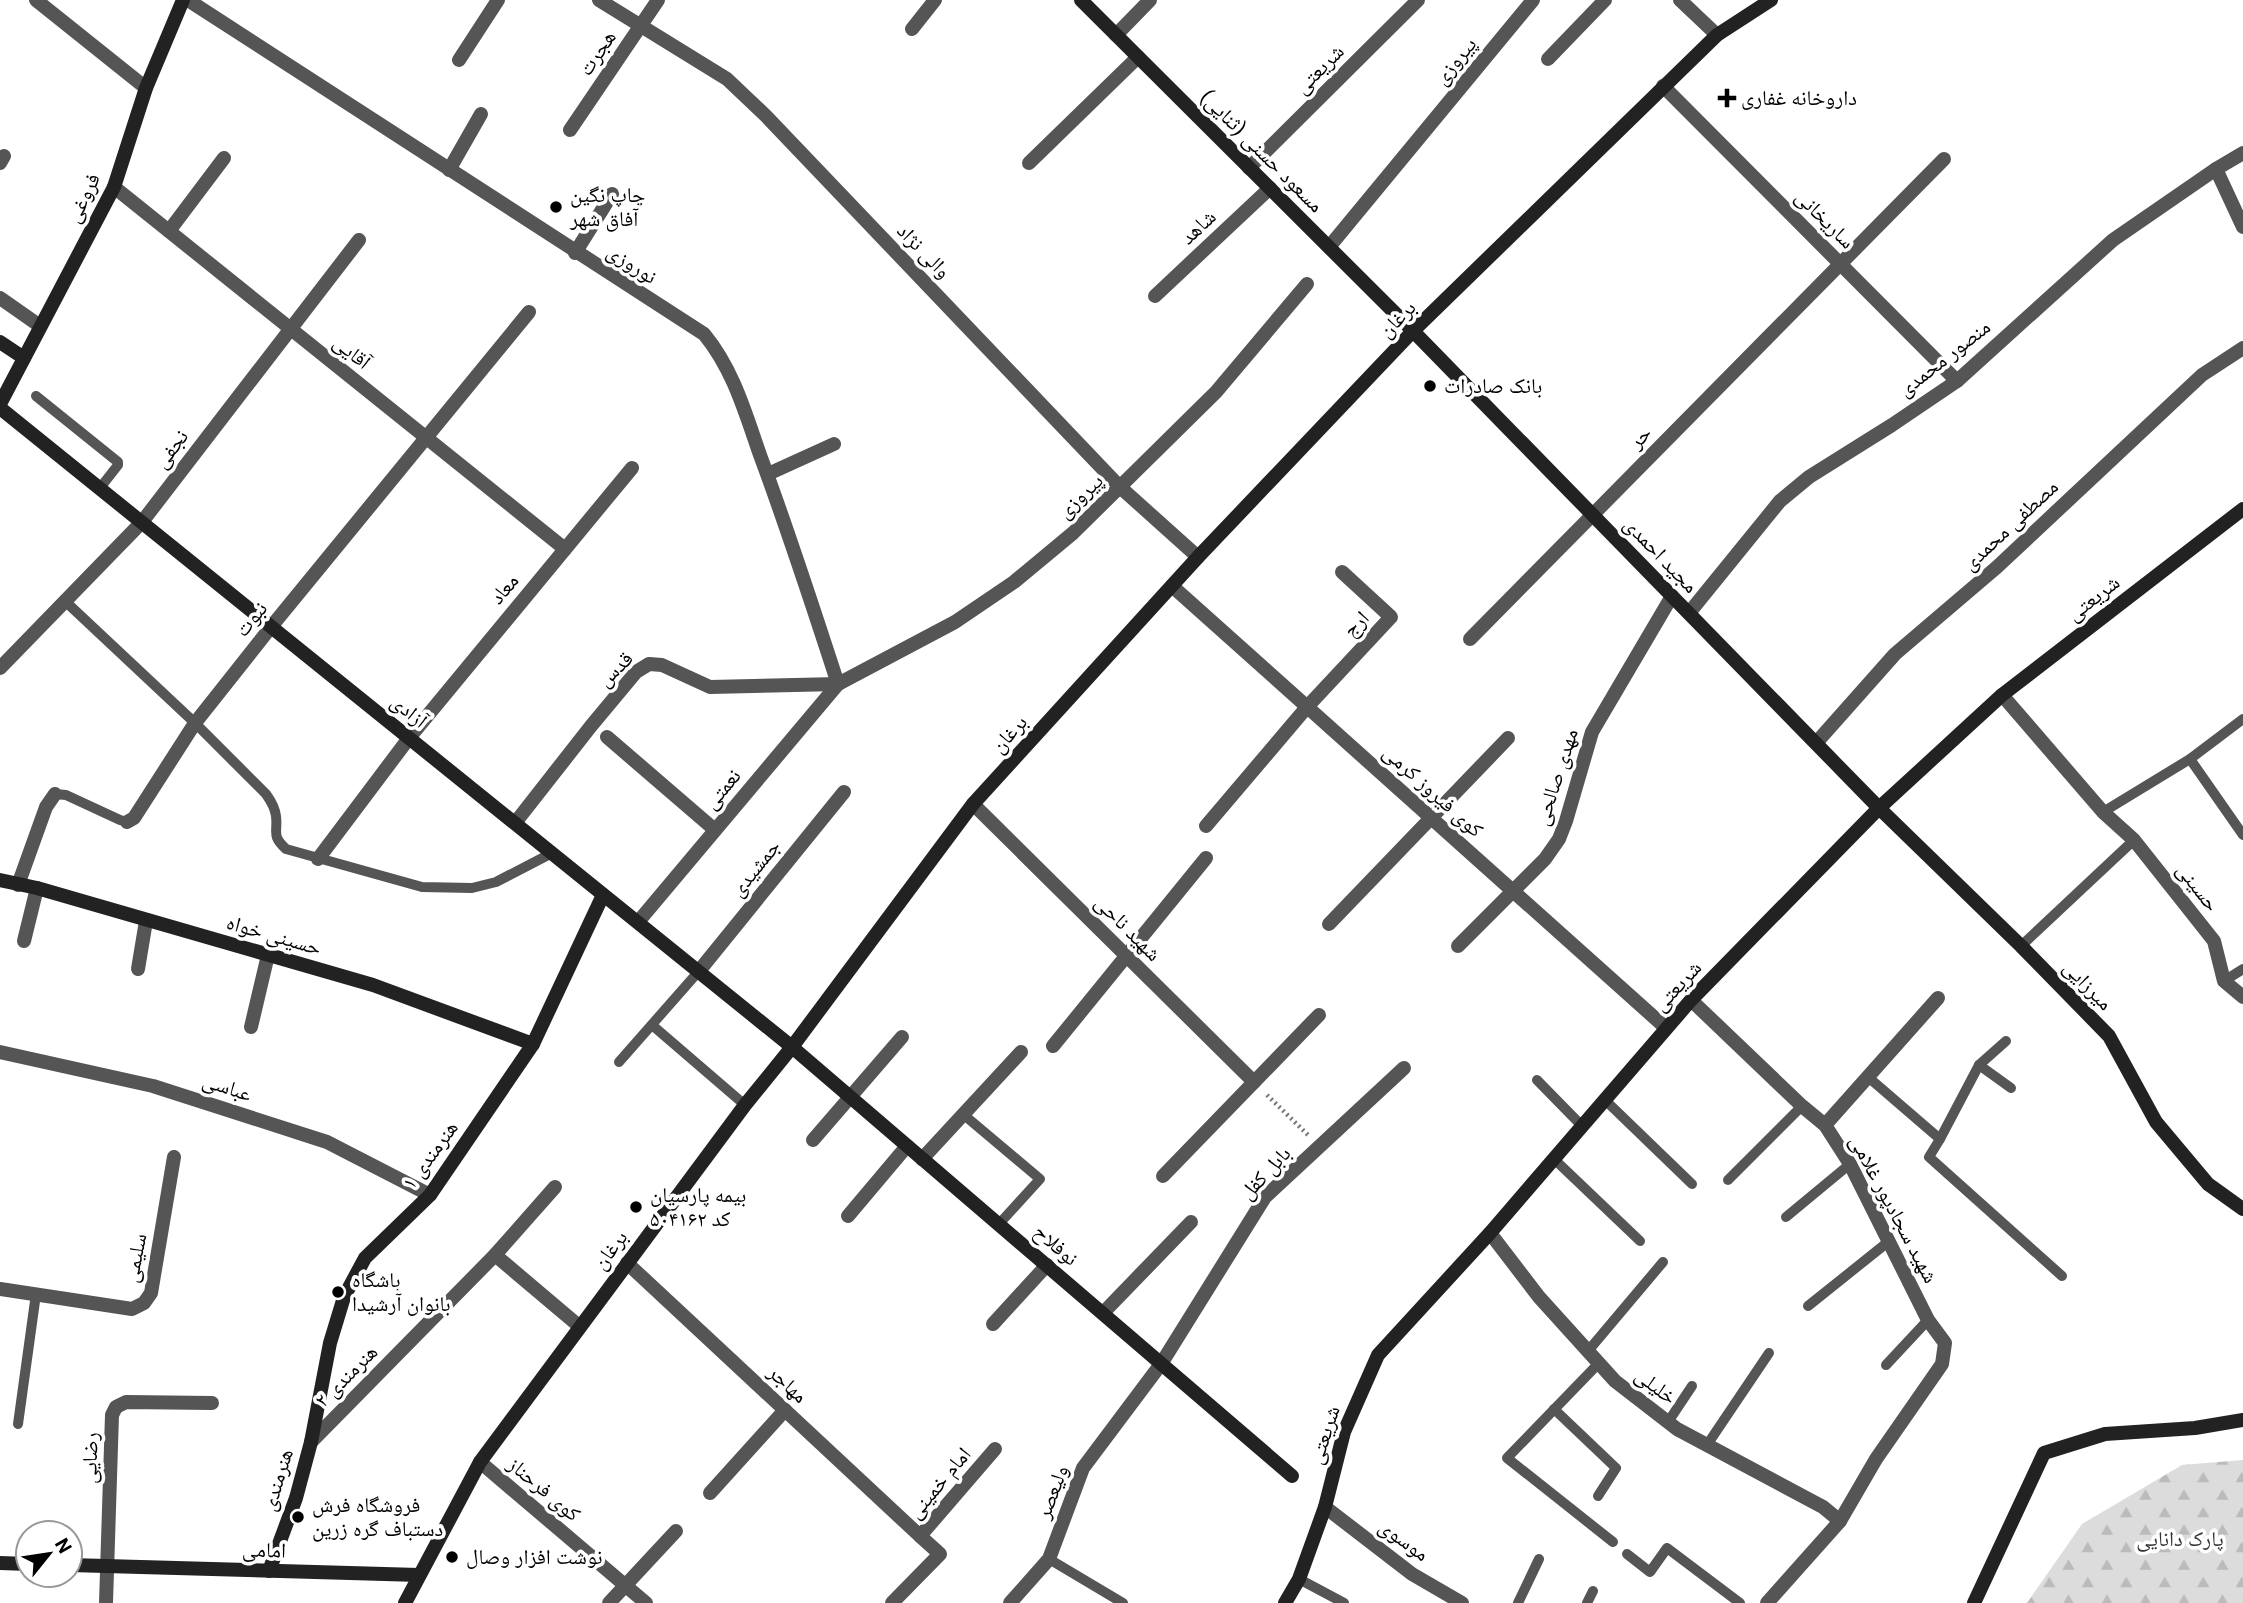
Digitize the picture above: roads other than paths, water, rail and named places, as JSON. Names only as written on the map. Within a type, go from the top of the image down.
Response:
[{"type":"street","points":[[36,0],[146,88]]},
{"type":"street","name":"فروغی","points":[[0,406],[114,187],[146,88],[183,0]]},
{"type":"street","name":"نوروزی","points":[[188,0],[704,334],[730,372],[768,474],[838,684]]},
{"type":"street","points":[[459,60],[498,0]]},
{"type":"street","name":"والی نژاد","points":[[598,0],[727,79],[766,116],[1120,486],[1198,557]]},
{"type":"street","name":"هجرت","points":[[570,130],[658,0]]},
{"type":"street","points":[[912,29],[935,0]]},
{"type":"street","name":"مسعود حسنی (ثنایی)","points":[[1081,0],[1413,331]]},
{"type":"street","points":[[1116,35],[1150,0]]},
{"type":"street","name":"شریعتی","points":[[1250,168],[1418,0]]},
{"type":"street","name":"پیروزی","points":[[1329,247],[1533,0]]},
{"type":"street","points":[[1548,58],[1605,0]]},
{"type":"street","points":[[1680,0],[1717,35]]},
{"type":"street","name":"برغان","points":[[405,1603],[480,1462],[579,1326],[973,804],[1198,557],[1413,331],[1717,35],[1771,0]]},
{"type":"street","points":[[1030,163],[1138,57]]},
{"type":"street","name":"ساریخانی","points":[[1663,86],[1957,381]]},
{"type":"street","points":[[449,170],[481,114]]},
{"type":"street","name":"منصور محمدی","points":[[1689,613],[1780,501],[1809,477],[1957,381],[2113,240],[2243,153]]},
{"type":"street","points":[[169,231],[223,158]]},
{"type":"street","name":"حر","points":[[1470,639],[1944,159]]},
{"type":"street","points":[[2216,169],[2243,228]]},
{"type":"street","name":"آقایی","points":[[114,187],[565,549]]},
{"type":"street","name":"شاهد","points":[[1155,296],[1270,188]]},
{"type":"street","points":[[575,253],[612,194]]},
{"type":"street","name":"نجفی","points":[[0,668],[142,522],[359,240]]},
{"type":"street","name":"پیروزی","points":[[838,684],[955,622],[1014,582],[1073,533],[1216,393],[1307,285]]},
{"type":"street","points":[[0,298],[40,326]]},
{"type":"street","name":"نبوت","points":[[127,822],[134,818],[195,723],[529,312]]},
{"type":"street","name":"مجید احمدی","points":[[1413,331],[1879,808]]},
{"type":"street","points":[[0,342],[24,358]]},
{"type":"street","name":"مصطفی محمدی","points":[[1816,743],[1895,654],[1997,567],[2202,375],[2243,348]]},
{"type":"street","name":"آزادی","points":[[0,406],[792,1047]]},
{"type":"street","points":[[768,474],[834,444]]},
{"type":"street","name":"معاد","points":[[318,859],[409,738],[632,468]]},
{"type":"street","name":"شریعتی","points":[[1285,1603],[1299,1579],[1325,1507],[1344,1432],[1378,1355],[1490,1233],[1691,1000],[1879,808],[2002,695],[2243,509]]},
{"type":"street","name":"ارج","points":[[1307,707],[1391,617],[1342,572]]},
{"type":"street","name":"کوی فیروز کرمی","points":[[1172,586],[1666,1028]]},
{"type":"street","name":"مهدی صالحی","points":[[1458,946],[1545,859],[1559,839],[1592,732],[1672,596]]},
{"type":"street","name":"قدس","points":[[515,823],[590,726],[636,673],[649,664],[662,666],[710,687],[838,684]]},
{"type":"street","name":"نعمتی","points":[[638,922],[838,684]]},
{"type":"street","name":"حسینی","points":[[2002,695],[2103,812],[2134,840],[2214,941],[2224,981]]},
{"type":"street","points":[[1206,826],[1307,707]]},
{"type":"street","points":[[607,737],[715,830]]},
{"type":"street","points":[[1329,924],[1508,738]]},
{"type":"street","name":"جمشیدی","points":[[699,971],[844,792]]},
{"type":"street","name":"نبوت","points":[[18,885],[46,807],[55,794]]},
{"type":"street","name":"شهید ناحی","points":[[973,804],[1254,1082]]},
{"type":"street","name":"میرزایی","points":[[1879,808],[2109,1035],[2155,1122],[2208,1184],[2243,1209]]},
{"type":"street","points":[[1053,1046],[1206,858]]},
{"type":"street","name":"حسینی خواه","points":[[0,880],[37,888],[373,985],[533,1044]]},
{"type":"street","points":[[24,941],[37,888]]},
{"type":"street","name":"هنرمندی ۱","points":[[311,1442],[330,1343],[344,1297],[365,1258],[430,1195],[533,1044],[603,895]]},
{"type":"street","points":[[138,969],[146,921]]},
{"type":"street","points":[[251,1027],[268,955]]},
{"type":"street","points":[[2224,981],[2243,997]]},
{"type":"street","points":[[1825,1125],[1938,998]]},
{"type":"street","name":"شهید سجادپور غلامی","points":[[1691,1000],[1825,1125],[1850,1164],[1928,1320],[1945,1343],[1942,1364],[1876,1459],[1839,1521]]},
{"type":"street","points":[[1163,1176],[1319,1015]]},
{"type":"street","points":[[813,1140],[902,1037]]},
{"type":"street","name":"نوفلاح","points":[[792,1047],[1292,1476]]},
{"type":"street","name":"عباسی","points":[[0,1052],[153,1086],[327,1142],[430,1195]]},
{"type":"street","points":[[922,1158],[1021,1052]]},
{"type":"street","name":"بابل کفل","points":[[1161,1364],[1265,1197],[1404,1068]]},
{"type":"street","points":[[848,1216],[907,1146]]},
{"type":"street","name":"سلیمی","points":[[0,1289],[132,1309],[144,1303],[151,1293],[174,1157]]},
{"type":"street","name":"هنرمندی ۲","points":[[311,1442],[495,1255],[555,1187]]},
{"type":"street","points":[[1103,1313],[1191,1222]]},
{"type":"street","name":"خلیلی","points":[[1490,1233],[1539,1297],[1615,1381],[1668,1422],[1707,1446],[1823,1507],[1839,1521]]},
{"type":"street","points":[[495,1255],[579,1326]]},
{"type":"street","name":"مهاجر","points":[[627,1263],[920,1536]]},
{"type":"street","points":[[993,1324],[1047,1265]]},
{"type":"street","name":"ولیعصر","points":[[1010,1603],[1049,1559],[1083,1468],[1161,1364]]},
{"type":"street","name":"رضایی","points":[[107,1566],[112,1415],[116,1407],[126,1402],[212,1403]]},
{"type":"street","points":[[710,1493],[785,1410]]},
{"type":"street","points":[[1974,1603],[2043,1453],[2105,1434],[2195,1428],[2243,1420]]},
{"type":"street","name":"هنرمندی","points":[[269,1571],[296,1498],[311,1442]]},
{"type":"street","name":"امام خمینی","points":[[892,1603],[940,1554],[920,1536],[995,1449]]},
{"type":"street","name":"کوی فرحناز","points":[[480,1462],[646,1603]]},
{"type":"street","name":"موسوی","points":[[1325,1507],[1412,1574],[1462,1603]]},
{"type":"street","points":[[1767,1603],[1839,1521]]},
{"type":"street","points":[[609,1603],[676,1531]]},
{"type":"street","name":"امامی","points":[[84,1565],[419,1575]]},
{"type":"street","points":[[106,1603],[107,1566]]},
{"type":"lane","points":[[36,396],[118,461],[118,465],[100,488]]},
{"type":"lane","points":[[66,602],[195,723],[272,802],[276,817],[274,833],[286,849],[422,887],[472,888],[496,882],[552,853]]},
{"type":"lane","points":[[2103,812],[2190,760],[2243,719]]},
{"type":"lane","points":[[2190,760],[2243,835]]},
{"type":"lane","name":"نبوت","points":[[55,794],[66,795],[127,822]]},
{"type":"lane","points":[[2021,946],[2134,840]]},
{"type":"lane","points":[[2224,981],[2243,969]]},
{"type":"lane","points":[[619,1062],[699,971]]},
{"type":"lane","points":[[652,1025],[745,1105]]},
{"type":"lane","points":[[2006,1041],[1979,1065],[1928,1157],[2062,1276]]},
{"type":"lane","points":[[1979,1065],[2011,1088]]},
{"type":"lane","points":[[1868,1077],[1940,1139]]},
{"type":"lane","points":[[1537,1080],[1582,1126]]},
{"type":"lane","points":[[1605,1100],[1692,1184]]},
{"type":"lane","points":[[1728,1180],[1802,1106]]},
{"type":"lane","points":[[964,1115],[1040,1178],[999,1224]]},
{"type":"lane","points":[[1555,1159],[1640,1241]]},
{"type":"lane","points":[[1786,1217],[1850,1164]]},
{"type":"lane","points":[[1808,1306],[1888,1242]]},
{"type":"lane","points":[[1613,1542],[1507,1458],[1554,1409],[1663,1262]]},
{"type":"lane","points":[[18,1423],[36,1294]]},
{"type":"lane","points":[[1886,1365],[1928,1320]]},
{"type":"lane","points":[[1707,1446],[1769,1353]]},
{"type":"lane","points":[[1668,1422],[1692,1386]]},
{"type":"lane","points":[[1554,1409],[1616,1468],[1598,1496]]},
{"type":"lane","points":[[1627,1554],[1650,1572],[1667,1548],[1740,1603]]},
{"type":"lane","points":[[1049,1559],[1123,1603]]},
{"type":"lane","points":[[1518,1603],[1539,1559]]},
{"type":"lane","points":[[1299,1579],[1345,1603]]},
{"type":"lane","points":[[1587,1603],[1593,1591]]},
{"type":"place","name":"داروخانه غفاری","points":[[1727,98]]},
{"type":"place","name":"چاپ نگین آفاق شهر","points":[[556,207]]},
{"type":"place","name":"بانک صادرات","points":[[1430,386]]},
{"type":"place","name":"بیمه پارسیان کد ۵۰۴۱۶۲","points":[[636,1207]]},
{"type":"place","name":"باشگاه بانوان آرشیدا","points":[[338,1292]]},
{"type":"place","name":"فروشگاه فرش دستباف گره زرین","points":[[298,1517]]},
{"type":"place","name":"نوشت افزار وصال","points":[[452,1557]]},
{"type":"park label","name":"پارک دانایی","points":[[2180,1539]]}]
